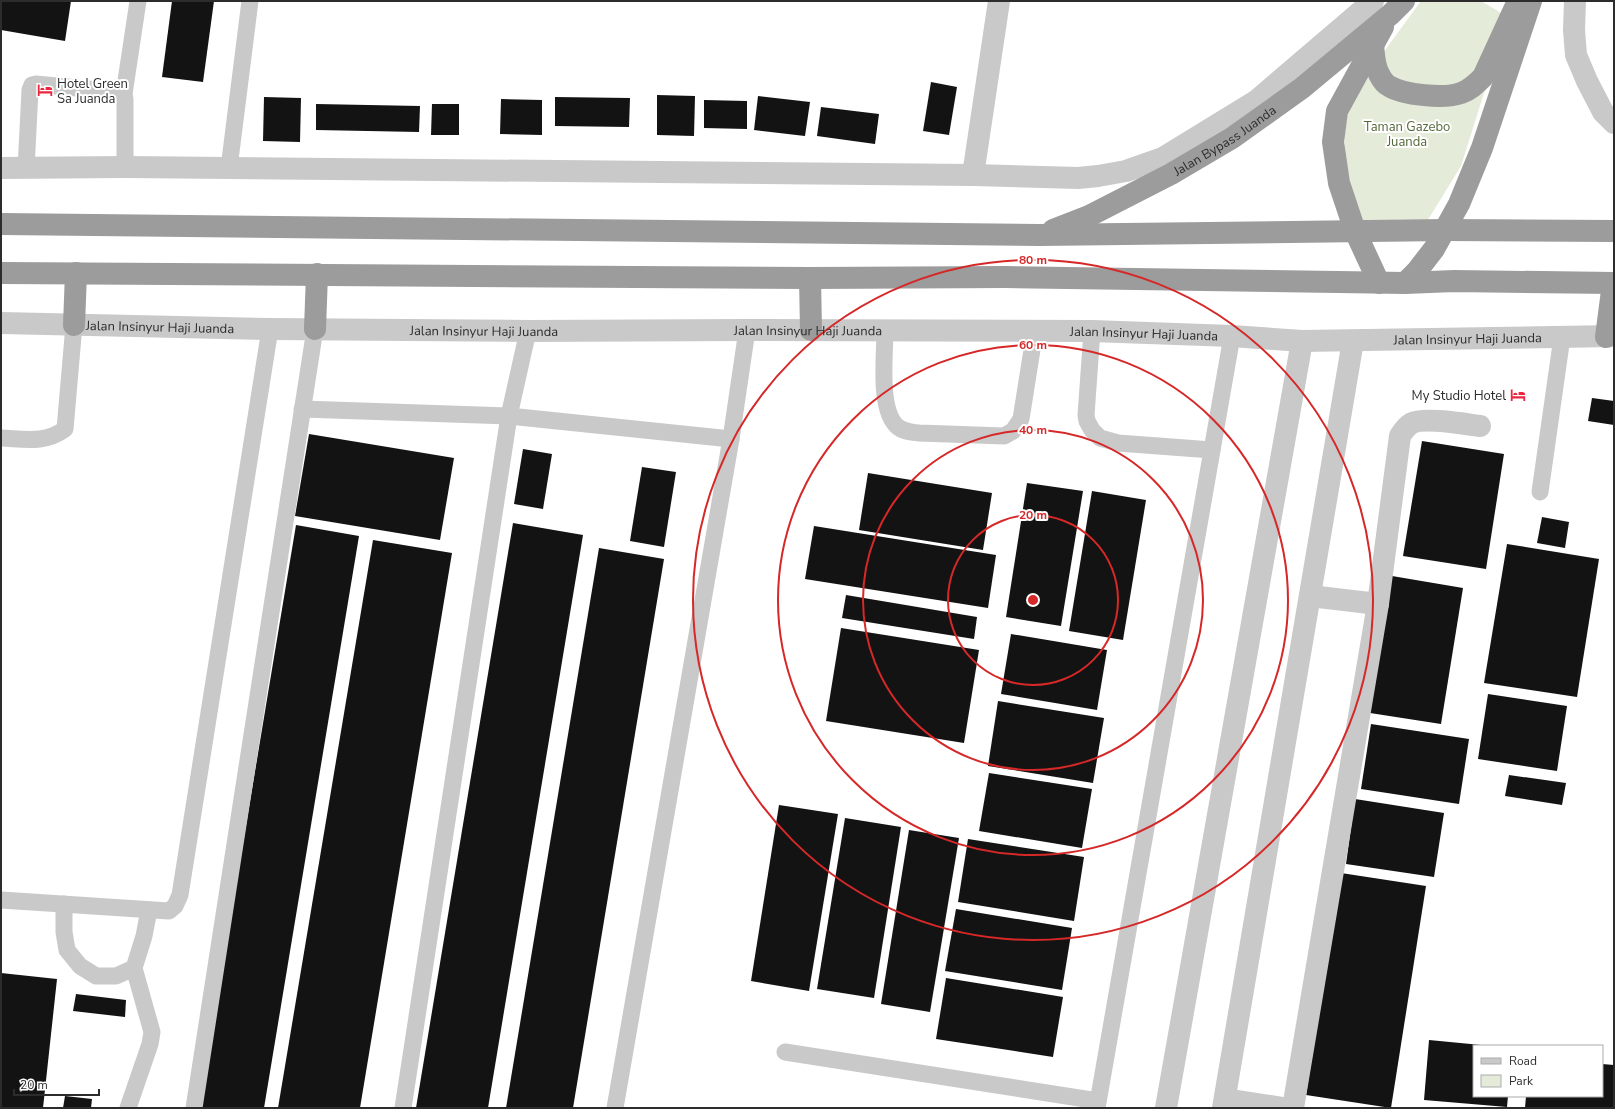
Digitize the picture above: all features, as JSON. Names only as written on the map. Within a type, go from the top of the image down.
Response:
[{"type":"highway","points":[[1373,44],[1374,62],[1379,75],[1388,86],[1402,91],[1431,96],[1460,94],[1473,87],[1483,77],[1518,1]]},
{"type":"highway","points":[[1405,283],[1425,260],[1446,230],[1459,204],[1482,148],[1531,1]]},
{"type":"highway","name":"Jalan Bypass Juanda","points":[[1379,282],[1354,231],[1339,183],[1333,142],[1337,112],[1373,44],[1398,8]]},
{"type":"highway","name":"Jalan Bypass Juanda","points":[[1039,235],[1089,216],[1171,174],[1232,138],[1302,88],[1398,8]]},
{"type":"highway","points":[[1,224],[1039,235],[1446,230],[1614,231]]},
{"type":"highway","points":[[1,273],[810,278],[1006,277],[1405,283],[1454,281],[1614,283],[1610,336]]},
{"type":"highway","points":[[74,325],[76,273]]},
{"type":"highway","points":[[314,329],[317,274]]},
{"type":"highway","points":[[810,278],[811,330]]},
{"type":"street","points":[[973,175],[999,1]]},
{"type":"street","points":[[1,168],[26,169],[125,167],[973,175],[1078,178],[1098,176],[1126,171],[1163,158],[1256,101],[1373,1]]},
{"type":"street","points":[[1575,1],[1574,30],[1576,55],[1587,81],[1610,115]]},
{"type":"street","name":"Jalan Insinyur Haji Juanda","points":[[1,323],[270,329],[528,331],[1092,331],[1232,336],[1302,341],[1610,336]]},
{"type":"street","points":[[1166,1108],[1302,341]]},
{"type":"street","points":[[1283,1108],[1224,1103],[1353,341]]},
{"type":"street","points":[[1293,1108],[1378,604],[1400,436],[1404,429],[1413,423],[1424,420],[1480,426]]},
{"type":"street","points":[[1310,596],[1378,604]]},
{"type":"lane","points":[[125,167],[126,100],[124,94],[138,1]]},
{"type":"lane","points":[[229,168],[250,1]]},
{"type":"lane","points":[[26,169],[30,90],[32,85],[36,84],[119,92],[124,94]]},
{"type":"lane","points":[[1,438],[43,440],[56,436],[64,429],[74,325]]},
{"type":"lane","points":[[1,900],[169,911],[175,906],[180,895],[270,329]]},
{"type":"lane","points":[[194,1108],[314,329]]},
{"type":"lane","points":[[615,1108],[731,439],[747,330]]},
{"type":"lane","points":[[885,330],[885,400],[889,416],[898,427],[905,432],[1004,436],[1013,431],[1022,419],[1035,331]]},
{"type":"lane","points":[[403,1108],[509,416],[528,331]]},
{"type":"lane","points":[[1092,331],[1086,415],[1087,421],[1092,430],[1100,438],[1118,443],[1212,450]]},
{"type":"lane","points":[[785,1052],[1098,1104],[1232,336]]},
{"type":"lane","points":[[1540,492],[1562,337]]},
{"type":"lane","points":[[302,409],[509,416],[731,439]]},
{"type":"lane","points":[[64,904],[64,932],[67,950],[80,966],[96,976],[116,976],[134,968]]},
{"type":"lane","points":[[128,1108],[150,1044],[152,1032],[134,968],[144,936],[149,910]]},
{"type":"green space","name":"Taman Gazebo Juanda","points":[[1421,1],[1481,1],[1508,17],[1461,166],[1426,223],[1363,223],[1344,174],[1345,119],[1366,76]]},
{"type":"building","points":[[1,1],[71,1],[65,41],[1,30]]},
{"type":"building","points":[[172,1],[214,1],[203,82],[162,77]]},
{"type":"building","points":[[931,82],[957,87],[949,135],[923,131]]},
{"type":"building","points":[[657,95],[695,96],[694,136],[657,135]]},
{"type":"building","points":[[758,96],[810,102],[805,136],[754,130]]},
{"type":"building","points":[[264,97],[301,98],[300,142],[263,141]]},
{"type":"building","points":[[555,97],[630,98],[629,127],[555,126]]},
{"type":"building","points":[[501,99],[542,100],[542,135],[500,134]]},
{"type":"building","points":[[704,100],[747,101],[747,129],[704,128]]},
{"type":"building","points":[[316,104],[420,106],[419,132],[316,130]]},
{"type":"building","points":[[432,104],[459,104],[459,135],[431,135]]},
{"type":"building","points":[[821,107],[879,114],[875,144],[817,136]]},
{"type":"building","points":[[1592,398],[1614,401],[1614,425],[1588,421]]},
{"type":"building","points":[[309,434],[454,458],[440,540],[295,516]]},
{"type":"building","points":[[1422,441],[1504,454],[1486,569],[1403,556]]},
{"type":"building","points":[[523,449],[552,454],[543,509],[514,504]]},
{"type":"building","points":[[642,467],[676,472],[664,547],[630,541]]},
{"type":"building","points":[[868,473],[992,493],[983,550],[859,530]]},
{"type":"building","points":[[1027,483],[1083,491],[1061,626],[1006,617]]},
{"type":"building","points":[[1092,491],[1146,500],[1123,640],[1069,631]]},
{"type":"building","points":[[1542,517],[1569,522],[1565,548],[1537,543]]},
{"type":"building","points":[[513,523],[583,535],[488,1108],[416,1108]]},
{"type":"building","points":[[296,525],[359,536],[264,1108],[199,1108]]},
{"type":"building","points":[[814,526],[996,555],[988,608],[805,579]]},
{"type":"building","points":[[373,540],[452,553],[360,1108],[278,1108]]},
{"type":"building","points":[[1507,544],[1599,559],[1577,697],[1484,683]]},
{"type":"building","points":[[599,548],[664,559],[573,1108],[506,1108]]},
{"type":"building","points":[[1392,576],[1463,588],[1441,724],[1370,713]]},
{"type":"building","points":[[846,595],[977,617],[974,639],[842,618]]},
{"type":"building","points":[[841,628],[979,650],[964,743],[826,721]]},
{"type":"building","points":[[1011,634],[1107,650],[1097,710],[1001,694]]},
{"type":"building","points":[[1488,694],[1567,706],[1557,771],[1478,759]]},
{"type":"building","points":[[998,701],[1104,718],[1093,783],[988,766]]},
{"type":"building","points":[[1371,724],[1469,739],[1459,804],[1361,789]]},
{"type":"building","points":[[989,773],[1092,789],[1082,848],[979,831]]},
{"type":"building","points":[[1509,775],[1566,783],[1562,805],[1505,796]]},
{"type":"building","points":[[1355,799],[1444,813],[1434,877],[1346,864]]},
{"type":"building","points":[[779,805],[838,814],[809,991],[751,981]]},
{"type":"building","points":[[845,818],[901,827],[874,998],[817,989]]},
{"type":"building","points":[[909,830],[959,838],[930,1012],[881,1004]]},
{"type":"building","points":[[968,839],[1084,857],[1074,921],[958,902]]},
{"type":"building","points":[[1341,873],[1426,886],[1391,1108],[1306,1095]]},
{"type":"building","points":[[956,909],[1072,928],[1062,990],[945,971]]},
{"type":"building","points":[[1,973],[57,979],[43,1108],[1,1108]]},
{"type":"building","points":[[946,978],[1063,997],[1053,1057],[936,1039]]},
{"type":"building","points":[[76,994],[126,1000],[125,1017],[73,1011]]},
{"type":"building","points":[[1429,1040],[1481,1045],[1473,1045],[1473,1097],[1508,1097],[1507,1107],[1424,1100]]},
{"type":"building","points":[[1603,1064],[1614,1065],[1614,1108],[1525,1108],[1526,1097],[1603,1097]]},
{"type":"building","points":[[65,1096],[92,1099],[91,1108],[63,1108]]},
{"type":"place","name":"Hotel Green Sa Juanda","points":[[45,90]]},
{"type":"place","name":"My Studio Hotel","points":[[1518,395]]}]
